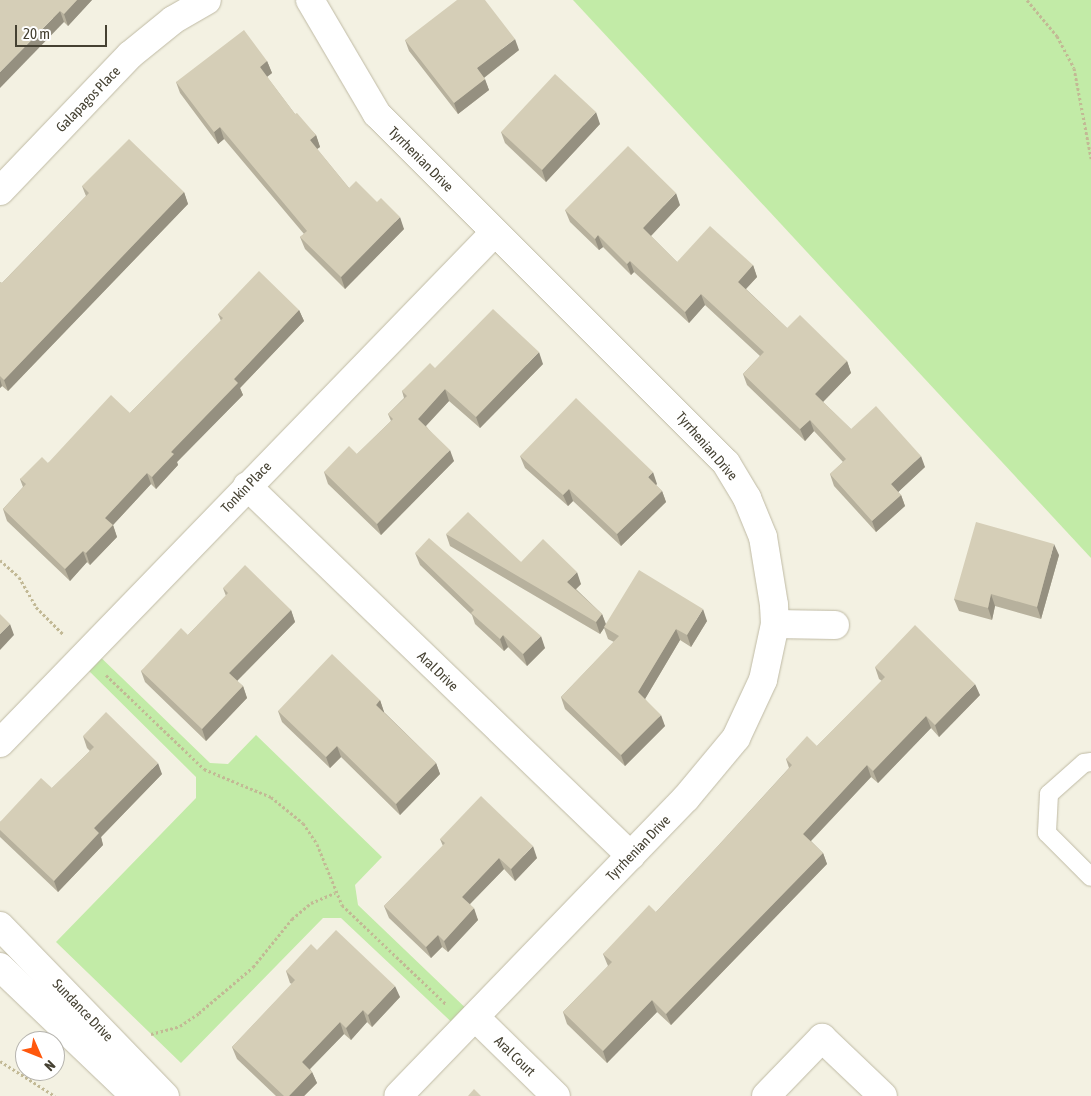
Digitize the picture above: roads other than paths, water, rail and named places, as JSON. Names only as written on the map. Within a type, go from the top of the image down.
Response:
[{"type":"street","name":"Galapagos Place","points":[[0,191],[130,56],[173,20],[207,0]]},
{"type":"street","name":"Tyrrhenian Drive","points":[[310,0],[377,114],[494,233],[660,394],[726,463],[747,498],[763,537],[773,588],[775,624],[763,680],[736,738],[686,798],[398,1096]]},
{"type":"street","name":"Tonkin Place","points":[[0,743],[246,486],[494,233]]},
{"type":"street","name":"Aral Drive","points":[[246,486],[631,856]]},
{"type":"street","points":[[775,624],[835,625]]},
{"type":"street","name":"Sundance Drive","points":[[0,926],[165,1096]]},
{"type":"street","name":"Sundance Drive","points":[[0,967],[135,1096]]},
{"type":"street","name":"Aral Court","points":[[474,1017],[556,1096]]},
{"type":"street","points":[[766,1096],[822,1038],[883,1096]]},
{"type":"lane","points":[[1091,762],[1084,762],[1049,794],[1046,833],[1091,877]]}]
